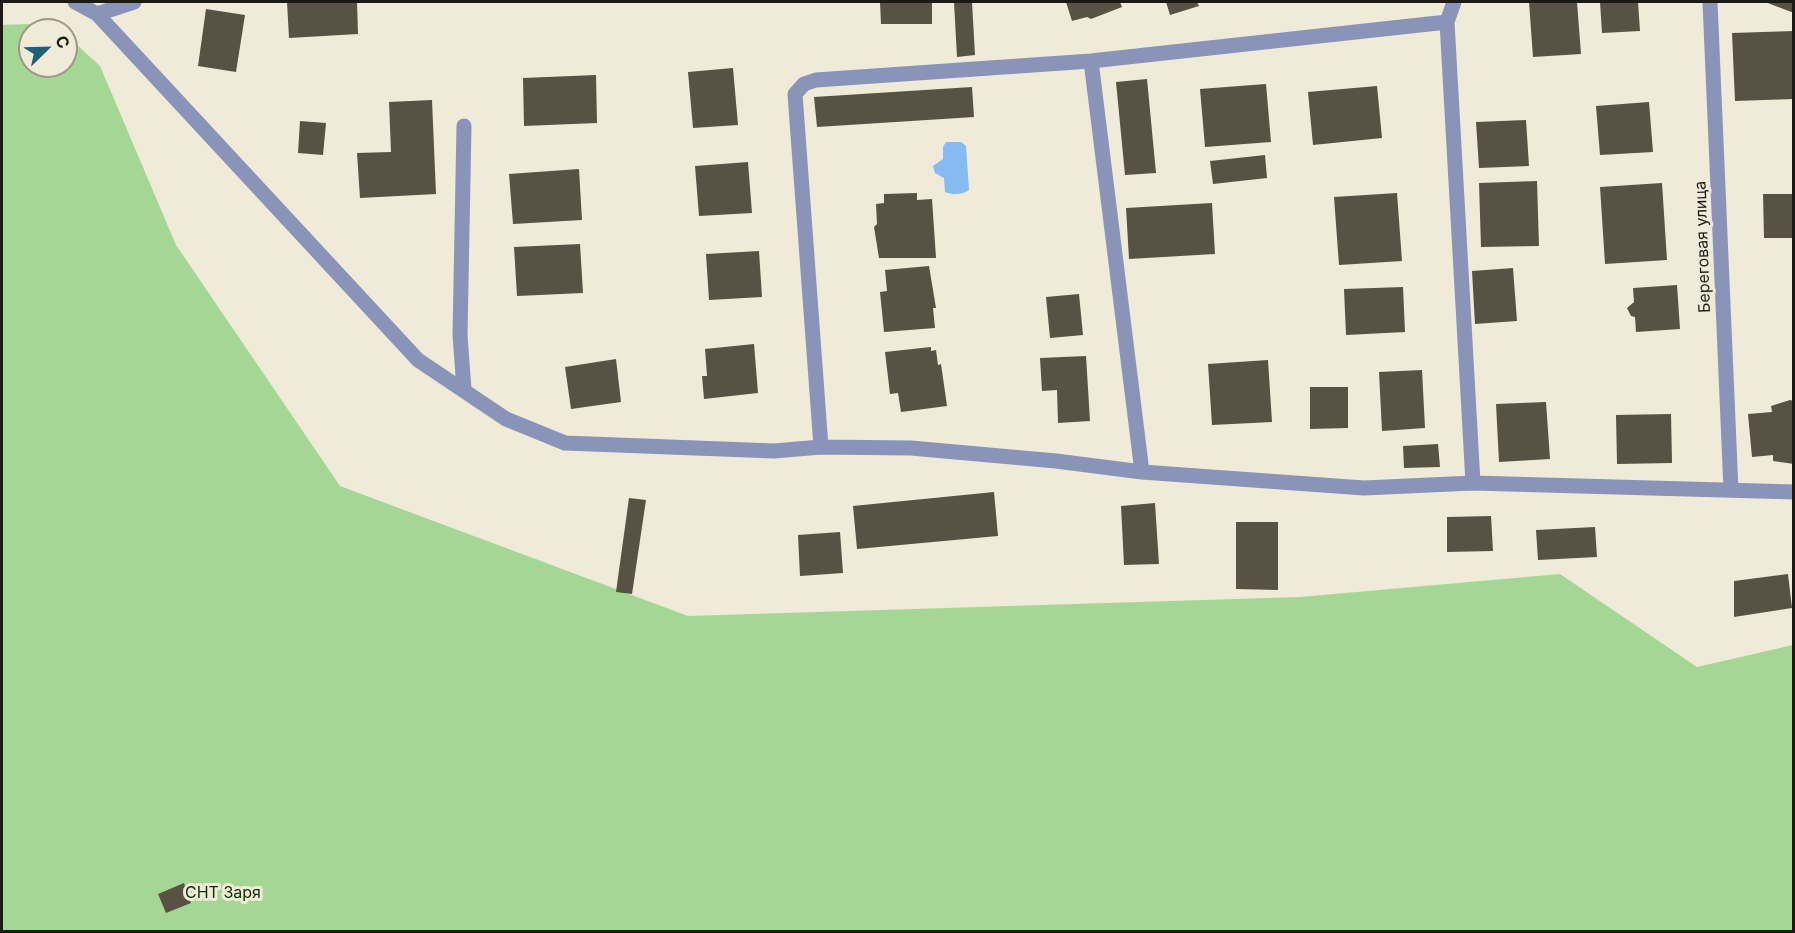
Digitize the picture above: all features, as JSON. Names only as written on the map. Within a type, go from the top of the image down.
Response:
[{"type":"street","points":[[75,2],[97,14],[418,360],[506,419],[565,443],[774,450],[821,447],[910,448],[1056,461],[1142,472],[1364,488],[1473,483],[1794,492]]},
{"type":"street","points":[[97,14],[134,2]]},
{"type":"street","points":[[1454,2],[1447,22],[1473,483]]},
{"type":"street","name":"Береговая улица","points":[[1710,2],[1731,490]]},
{"type":"street","points":[[821,447],[795,94],[804,84],[816,80],[1091,61],[1447,22]]},
{"type":"street","points":[[1091,61],[1142,472]]},
{"type":"street","points":[[464,126],[460,335],[464,390]]},
{"type":"green space","name":"СНТ Заря","points":[[18,24],[18,78],[78,78],[78,46],[100,66],[176,245],[340,486],[688,616],[1300,597],[1560,574],[1697,667],[1793,645],[1793,931],[2,931],[2,25]]},
{"type":"water","points":[[946,142],[961,142],[966,146],[969,190],[964,193],[945,192],[944,178],[935,173],[933,166],[943,159],[943,147]]},
{"type":"building","points":[[287,2],[357,2],[358,34],[289,38]]},
{"type":"building","points":[[880,2],[932,2],[932,24],[881,24]]},
{"type":"building","points":[[954,2],[972,2],[975,55],[957,57]]},
{"type":"building","points":[[1066,2],[1120,2],[1122,7],[1091,19],[1087,17],[1072,21]]},
{"type":"building","points":[[1166,2],[1197,2],[1199,6],[1170,15]]},
{"type":"building","points":[[1529,2],[1577,2],[1581,54],[1533,57]]},
{"type":"building","points":[[1600,2],[1638,2],[1640,31],[1602,33]]},
{"type":"building","points":[[1765,2],[1794,2],[1794,13]]},
{"type":"building","points":[[206,9],[245,15],[236,72],[198,66]]},
{"type":"building","points":[[1794,31],[1794,99],[1735,101],[1732,33]]},
{"type":"building","points":[[733,68],[738,125],[693,128],[688,72]]},
{"type":"building","points":[[596,75],[597,123],[524,126],[523,78]]},
{"type":"building","points":[[1147,79],[1156,173],[1125,175],[1116,82]]},
{"type":"building","points":[[1266,84],[1271,142],[1205,147],[1200,89]]},
{"type":"building","points":[[1377,86],[1382,138],[1313,145],[1308,92]]},
{"type":"building","points":[[972,87],[974,117],[817,127],[814,97]]},
{"type":"building","points":[[432,100],[436,194],[360,198],[357,153],[391,152],[389,102]]},
{"type":"building","points":[[1649,102],[1653,152],[1600,155],[1596,106]]},
{"type":"building","points":[[1526,120],[1529,166],[1479,168],[1476,122]]},
{"type":"building","points":[[300,121],[326,123],[323,155],[298,153]]},
{"type":"building","points":[[1265,155],[1267,178],[1213,184],[1210,161]]},
{"type":"building","points":[[748,162],[752,213],[699,216],[695,166]]},
{"type":"building","points":[[579,169],[582,220],[513,224],[509,174]]},
{"type":"building","points":[[1537,181],[1539,246],[1481,247],[1479,183]]},
{"type":"building","points":[[1662,183],[1667,260],[1605,264],[1600,187]]},
{"type":"building","points":[[917,193],[917,200],[932,199],[936,258],[879,258],[874,227],[877,224],[876,204],[884,203],[884,194]]},
{"type":"building","points":[[1397,193],[1402,261],[1339,265],[1334,197]]},
{"type":"building","points":[[1763,194],[1794,194],[1794,238],[1764,238]]},
{"type":"building","points":[[1212,203],[1215,254],[1129,259],[1126,208]]},
{"type":"building","points":[[580,244],[583,293],[517,296],[514,247]]},
{"type":"building","points":[[759,251],[762,297],[709,300],[706,254]]},
{"type":"building","points":[[929,266],[936,308],[933,308],[935,328],[884,332],[880,292],[887,291],[885,270]]},
{"type":"building","points":[[1513,268],[1517,321],[1475,324],[1472,271]]},
{"type":"building","points":[[1677,285],[1680,329],[1636,332],[1635,317],[1631,316],[1627,308],[1634,302],[1633,288]]},
{"type":"building","points":[[1403,287],[1405,332],[1346,335],[1344,289]]},
{"type":"building","points":[[1079,294],[1083,335],[1050,338],[1046,297]]},
{"type":"building","points":[[754,344],[758,393],[704,399],[702,376],[707,376],[705,349]]},
{"type":"building","points":[[931,347],[931,351],[936,350],[938,365],[941,364],[947,406],[901,412],[898,393],[890,394],[885,352]]},
{"type":"building","points":[[1086,356],[1090,421],[1058,423],[1057,390],[1042,391],[1040,358]]},
{"type":"building","points":[[616,359],[621,402],[571,409],[565,367]]},
{"type":"building","points":[[1268,360],[1272,422],[1212,425],[1208,364]]},
{"type":"building","points":[[1422,370],[1425,428],[1382,431],[1379,372]]},
{"type":"building","points":[[1310,387],[1348,387],[1348,428],[1310,429]]},
{"type":"building","points":[[1790,400],[1794,401],[1794,464],[1773,461],[1773,455],[1752,457],[1748,414],[1772,412],[1771,406]]},
{"type":"building","points":[[1546,402],[1550,459],[1499,462],[1496,404]]},
{"type":"building","points":[[1671,414],[1672,463],[1617,464],[1616,415]]},
{"type":"building","points":[[1438,444],[1440,467],[1404,468],[1403,446]]},
{"type":"building","points":[[994,492],[998,536],[857,549],[853,506]]},
{"type":"building","points":[[629,498],[646,500],[632,594],[616,592]]},
{"type":"building","points":[[1155,503],[1159,564],[1124,565],[1121,506]]},
{"type":"building","points":[[1491,516],[1493,551],[1447,552],[1447,517]]},
{"type":"building","points":[[1236,522],[1278,522],[1278,590],[1236,589]]},
{"type":"building","points":[[1595,527],[1597,557],[1538,560],[1536,530]]},
{"type":"building","points":[[840,532],[843,573],[800,576],[798,535]]},
{"type":"building","points":[[1788,574],[1792,608],[1734,617],[1734,581]]},
{"type":"building","points":[[184,883],[191,903],[166,913],[158,894]]}]
